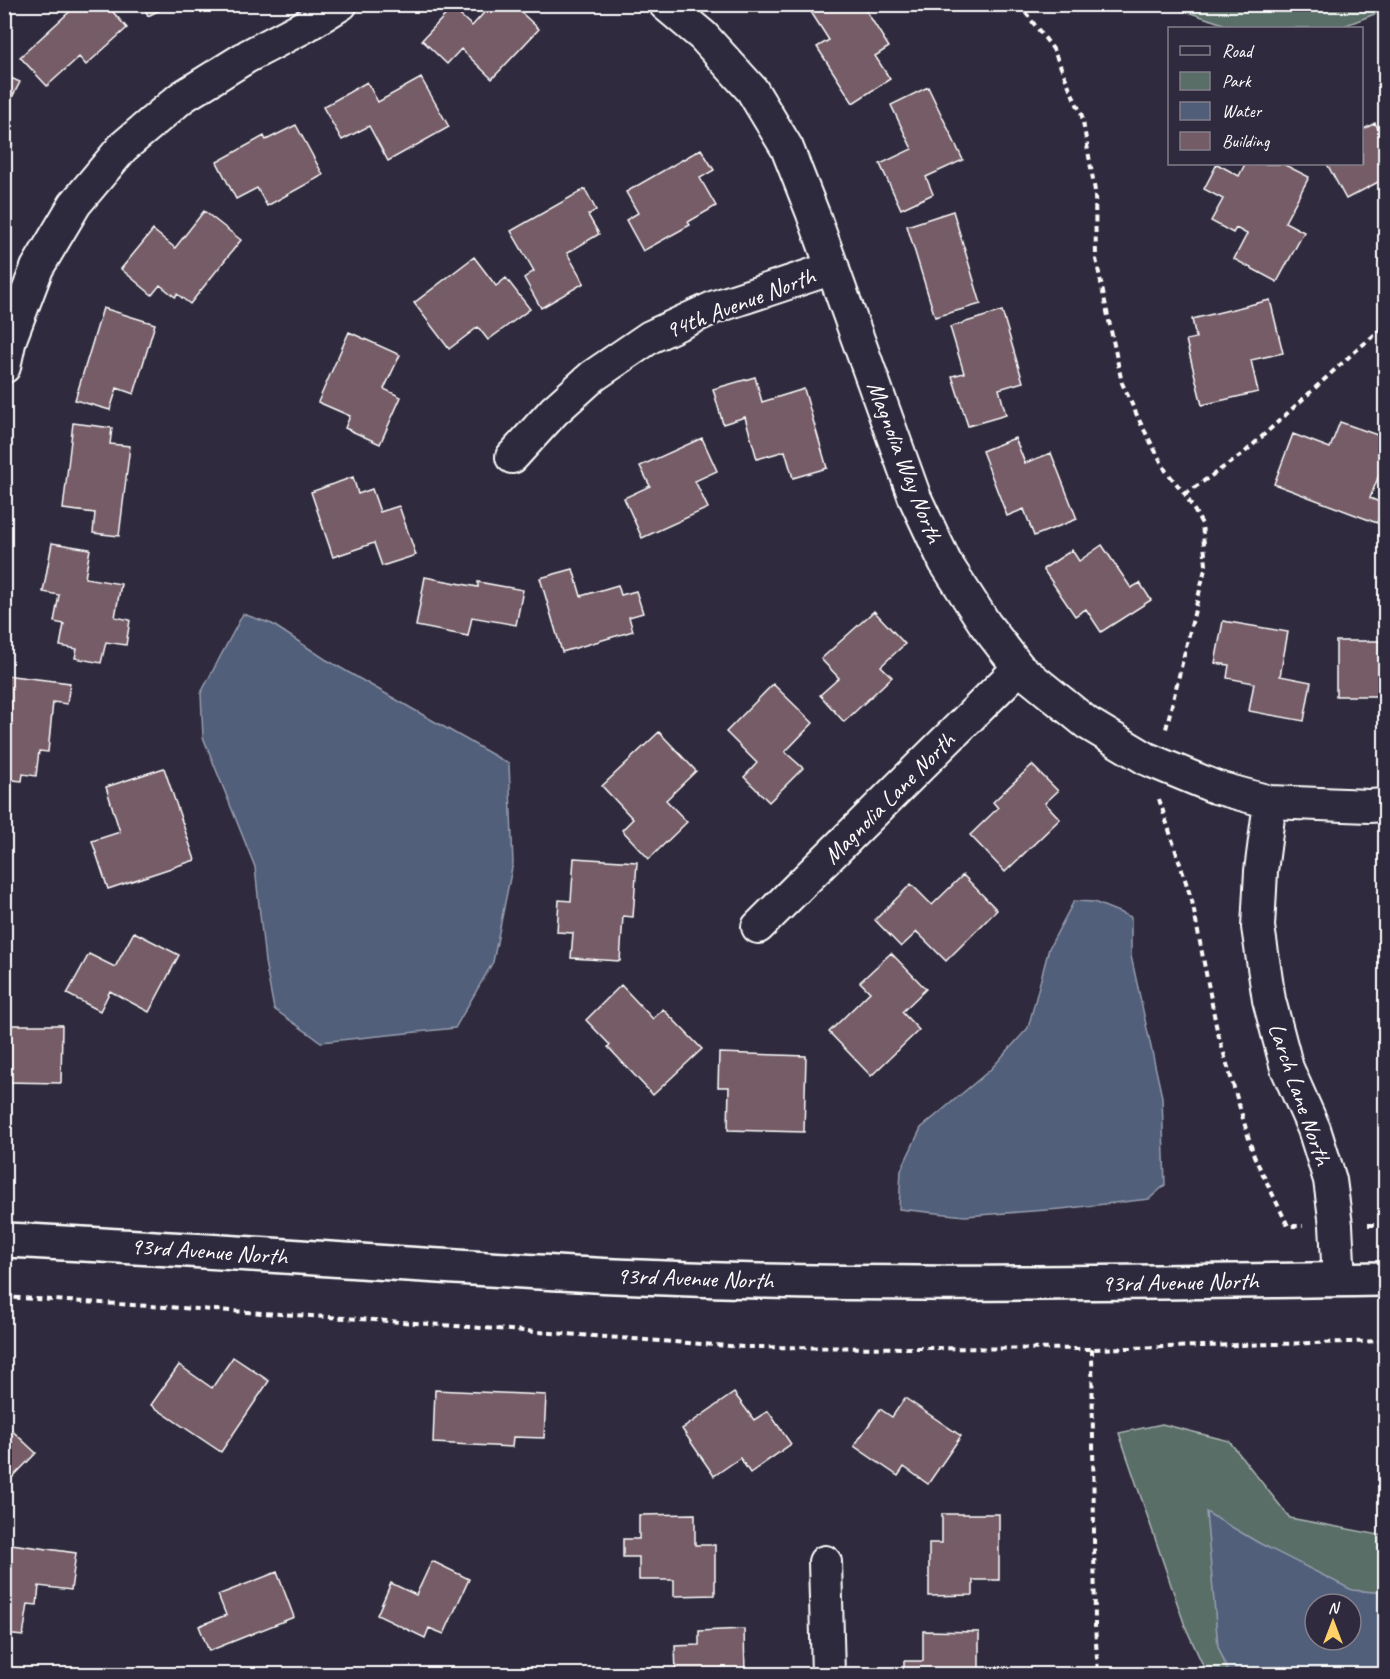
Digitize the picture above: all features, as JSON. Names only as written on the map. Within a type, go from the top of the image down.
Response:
[{"type":"street","points":[[4,368],[10,339],[37,268],[75,204],[123,147],[182,97],[248,56],[341,4]]},
{"type":"street","name":"Magnolia Way North","points":[[665,4],[703,36],[752,90],[787,148],[920,509],[945,562],[985,624],[1019,669],[1087,723],[1147,759],[1215,787],[1270,802],[1386,805]]},
{"type":"street","name":"94th Avenue North","points":[[512,457],[554,411],[593,376],[650,337],[715,307],[833,268]]},
{"type":"street","name":"Magnolia Lane North","points":[[758,927],[1019,669]]},
{"type":"street","name":"Larch Lane North","points":[[1270,802],[1258,927],[1269,1000],[1287,1068],[1314,1129],[1330,1180],[1336,1225],[1339,1280]]},
{"type":"street","name":"93rd Avenue North","points":[[4,1240],[639,1276],[986,1284],[1386,1279]]},
{"type":"street","points":[[825,1562],[828,1674]]},
{"type":"path","points":[[1019,4],[1053,49],[1082,116],[1095,191],[1096,259],[1122,383],[1166,471],[1185,494],[1202,524],[1206,565],[1164,737]]},
{"type":"path","points":[[1185,494],[1244,453],[1386,325]]},
{"type":"path","points":[[1157,794],[1192,901],[1217,1030],[1254,1156],[1288,1226]]},
{"type":"path","points":[[4,1298],[360,1319],[742,1347],[1092,1349],[1386,1341]]},
{"type":"path","points":[[1092,1349],[1095,1625],[1098,1674]]},
{"type":"green space","points":[[1385,4],[1385,10],[1342,27],[1232,27],[1167,5]]},
{"type":"green space","points":[[1162,1424],[1229,1441],[1290,1518],[1385,1536],[1385,1674],[1207,1674],[1185,1626],[1119,1433]]},
{"type":"water","points":[[243,614],[272,624],[325,659],[509,764],[513,863],[493,962],[455,1028],[321,1042],[274,1009],[265,962],[255,867],[203,737],[201,693]]},
{"type":"water","points":[[1074,901],[1094,902],[1131,917],[1131,956],[1162,1097],[1165,1185],[1149,1199],[1061,1209],[965,1216],[899,1209],[901,1170],[921,1128],[990,1070],[1028,1028],[1049,948]]},
{"type":"water","points":[[1206,1512],[1259,1543],[1352,1590],[1385,1593],[1385,1674],[1229,1674],[1218,1646]]},
{"type":"building","points":[[78,4],[106,4],[127,28],[86,65],[79,57],[47,86],[20,57]]},
{"type":"building","points":[[143,4],[172,4],[148,16]]},
{"type":"building","points":[[492,4],[512,4],[539,29],[492,79],[461,49],[447,64],[422,40],[452,8],[472,26]]},
{"type":"building","points":[[822,4],[862,4],[889,47],[875,56],[890,79],[853,103],[817,47],[829,40],[811,12]]},
{"type":"building","points":[[4,75],[20,82],[4,113]]},
{"type":"building","points":[[421,78],[449,127],[388,161],[369,126],[342,140],[323,107],[367,82],[378,102]]},
{"type":"building","points":[[928,87],[963,160],[926,177],[933,194],[901,209],[880,164],[912,149],[891,105]]},
{"type":"building","points":[[1375,123],[1386,143],[1386,189],[1380,181],[1346,199],[1328,165],[1363,165],[1363,129]]},
{"type":"building","points":[[296,125],[323,175],[267,206],[257,188],[236,199],[217,162],[264,136],[266,140]]},
{"type":"building","points":[[4,141],[12,145],[4,160]]},
{"type":"building","points":[[701,149],[714,170],[700,178],[716,206],[688,222],[690,225],[643,251],[626,220],[638,213],[626,192]]},
{"type":"building","points":[[1216,165],[1239,176],[1244,165],[1285,165],[1309,177],[1285,222],[1304,232],[1277,282],[1234,259],[1247,234],[1236,228],[1233,233],[1211,221],[1223,199],[1204,189]]},
{"type":"building","points":[[585,189],[596,210],[588,215],[599,234],[567,253],[584,283],[541,308],[524,278],[534,271],[511,231]]},
{"type":"building","points":[[204,211],[241,240],[190,304],[177,294],[175,297],[160,285],[152,295],[121,269],[153,230],[175,248]]},
{"type":"building","points":[[953,211],[981,304],[935,317],[907,226]]},
{"type":"building","points":[[474,257],[496,286],[506,278],[530,309],[488,340],[478,327],[449,349],[414,303]]},
{"type":"building","points":[[1270,300],[1283,353],[1251,360],[1258,392],[1202,405],[1186,340],[1196,338],[1192,319]]},
{"type":"building","points":[[103,308],[155,324],[134,394],[117,388],[110,410],[75,400]]},
{"type":"building","points":[[1002,311],[1023,382],[999,389],[1006,415],[968,426],[952,376],[964,373],[950,327]]},
{"type":"building","points":[[349,332],[400,355],[384,389],[401,397],[380,444],[345,428],[350,416],[318,402]]},
{"type":"building","points":[[755,377],[762,402],[804,389],[827,468],[793,478],[785,451],[757,459],[745,417],[723,424],[713,389]]},
{"type":"building","points":[[1340,422],[1386,438],[1386,457],[1370,498],[1384,504],[1377,523],[1274,484],[1293,434],[1330,448]]},
{"type":"building","points":[[73,423],[112,428],[110,444],[130,446],[119,536],[93,533],[95,513],[63,509]]},
{"type":"building","points":[[702,438],[717,471],[695,481],[708,508],[642,538],[624,498],[650,486],[640,466]]},
{"type":"building","points":[[1015,438],[1025,463],[1051,453],[1077,519],[1034,536],[1024,509],[1007,516],[982,451]]},
{"type":"building","points":[[353,477],[358,494],[372,489],[380,512],[399,506],[416,555],[382,566],[374,543],[333,557],[311,492]]},
{"type":"building","points":[[52,543],[90,549],[85,578],[121,584],[115,617],[130,620],[126,645],[106,642],[101,663],[75,658],[77,649],[60,646],[64,624],[54,622],[59,595],[43,592]]},
{"type":"building","points":[[1102,545],[1131,588],[1140,583],[1151,600],[1101,632],[1086,609],[1075,616],[1043,569],[1072,550],[1079,561]]},
{"type":"building","points":[[573,569],[581,596],[618,585],[621,595],[636,591],[643,613],[629,617],[633,631],[562,652],[540,578]]},
{"type":"building","points":[[425,577],[478,587],[478,582],[523,590],[516,625],[472,617],[468,636],[416,626]]},
{"type":"building","points":[[874,611],[905,644],[881,666],[892,677],[844,722],[820,695],[839,678],[821,659]]},
{"type":"building","points":[[1223,621],[1288,632],[1280,676],[1311,682],[1304,721],[1249,711],[1254,683],[1227,678],[1229,665],[1215,663]]},
{"type":"building","points":[[1336,641],[1386,641],[1386,721],[1385,696],[1336,696]]},
{"type":"building","points":[[4,675],[70,683],[67,704],[53,702],[48,752],[39,751],[36,776],[23,774],[22,781],[4,779]]},
{"type":"building","points":[[773,684],[813,723],[785,752],[803,768],[769,802],[744,777],[757,763],[726,732]]},
{"type":"building","points":[[659,732],[696,771],[666,800],[687,822],[649,859],[622,830],[633,819],[602,786]]},
{"type":"building","points":[[1032,765],[1058,791],[1045,803],[1060,819],[1005,872],[970,835],[998,808],[993,802]]},
{"type":"building","points":[[164,768],[195,860],[108,889],[92,841],[120,832],[106,787]]},
{"type":"building","points":[[574,858],[637,862],[633,917],[623,916],[620,961],[571,958],[573,933],[557,932],[559,900],[571,901]]},
{"type":"building","points":[[963,875],[997,910],[946,961],[917,932],[901,947],[875,920],[911,884],[932,905]]},
{"type":"building","points":[[134,932],[179,955],[149,1012],[110,991],[100,1011],[67,994],[89,954],[115,967]]},
{"type":"building","points":[[891,953],[926,989],[902,1012],[919,1030],[871,1076],[829,1032],[870,992],[860,982]]},
{"type":"building","points":[[621,985],[653,1019],[663,1009],[702,1049],[653,1095],[586,1020]]},
{"type":"building","points":[[4,1025],[62,1025],[61,1083],[4,1082]]},
{"type":"building","points":[[719,1053],[806,1056],[804,1132],[728,1130],[729,1087],[718,1087]]},
{"type":"building","points":[[233,1357],[269,1381],[221,1452],[151,1405],[179,1365],[212,1388]]},
{"type":"building","points":[[435,1390],[546,1395],[544,1438],[513,1437],[512,1447],[433,1443]]},
{"type":"building","points":[[734,1393],[754,1420],[768,1411],[791,1444],[750,1473],[740,1458],[714,1476],[682,1429]]},
{"type":"building","points":[[905,1398],[961,1436],[928,1484],[904,1467],[898,1476],[854,1446],[880,1409],[892,1417]]},
{"type":"building","points":[[4,1423],[36,1453],[4,1486]]},
{"type":"building","points":[[695,1514],[695,1545],[715,1545],[715,1595],[674,1596],[674,1580],[639,1580],[639,1557],[623,1557],[623,1539],[639,1539],[639,1515]]},
{"type":"building","points":[[942,1514],[999,1514],[999,1580],[973,1580],[973,1595],[929,1596],[929,1543],[942,1543]]},
{"type":"building","points":[[4,1543],[76,1553],[71,1590],[39,1586],[37,1605],[28,1604],[23,1636],[4,1634]]},
{"type":"building","points":[[432,1561],[469,1579],[444,1634],[429,1628],[425,1638],[377,1615],[391,1583],[416,1595]]},
{"type":"building","points":[[277,1572],[294,1617],[209,1651],[199,1626],[226,1615],[218,1595]]},
{"type":"building","points":[[744,1629],[745,1674],[676,1674],[675,1646],[699,1645],[699,1631]]},
{"type":"building","points":[[923,1631],[979,1632],[979,1674],[904,1674],[904,1661],[923,1661]]},
{"type":"building","points":[[487,1670],[487,1674],[451,1674]]}]
